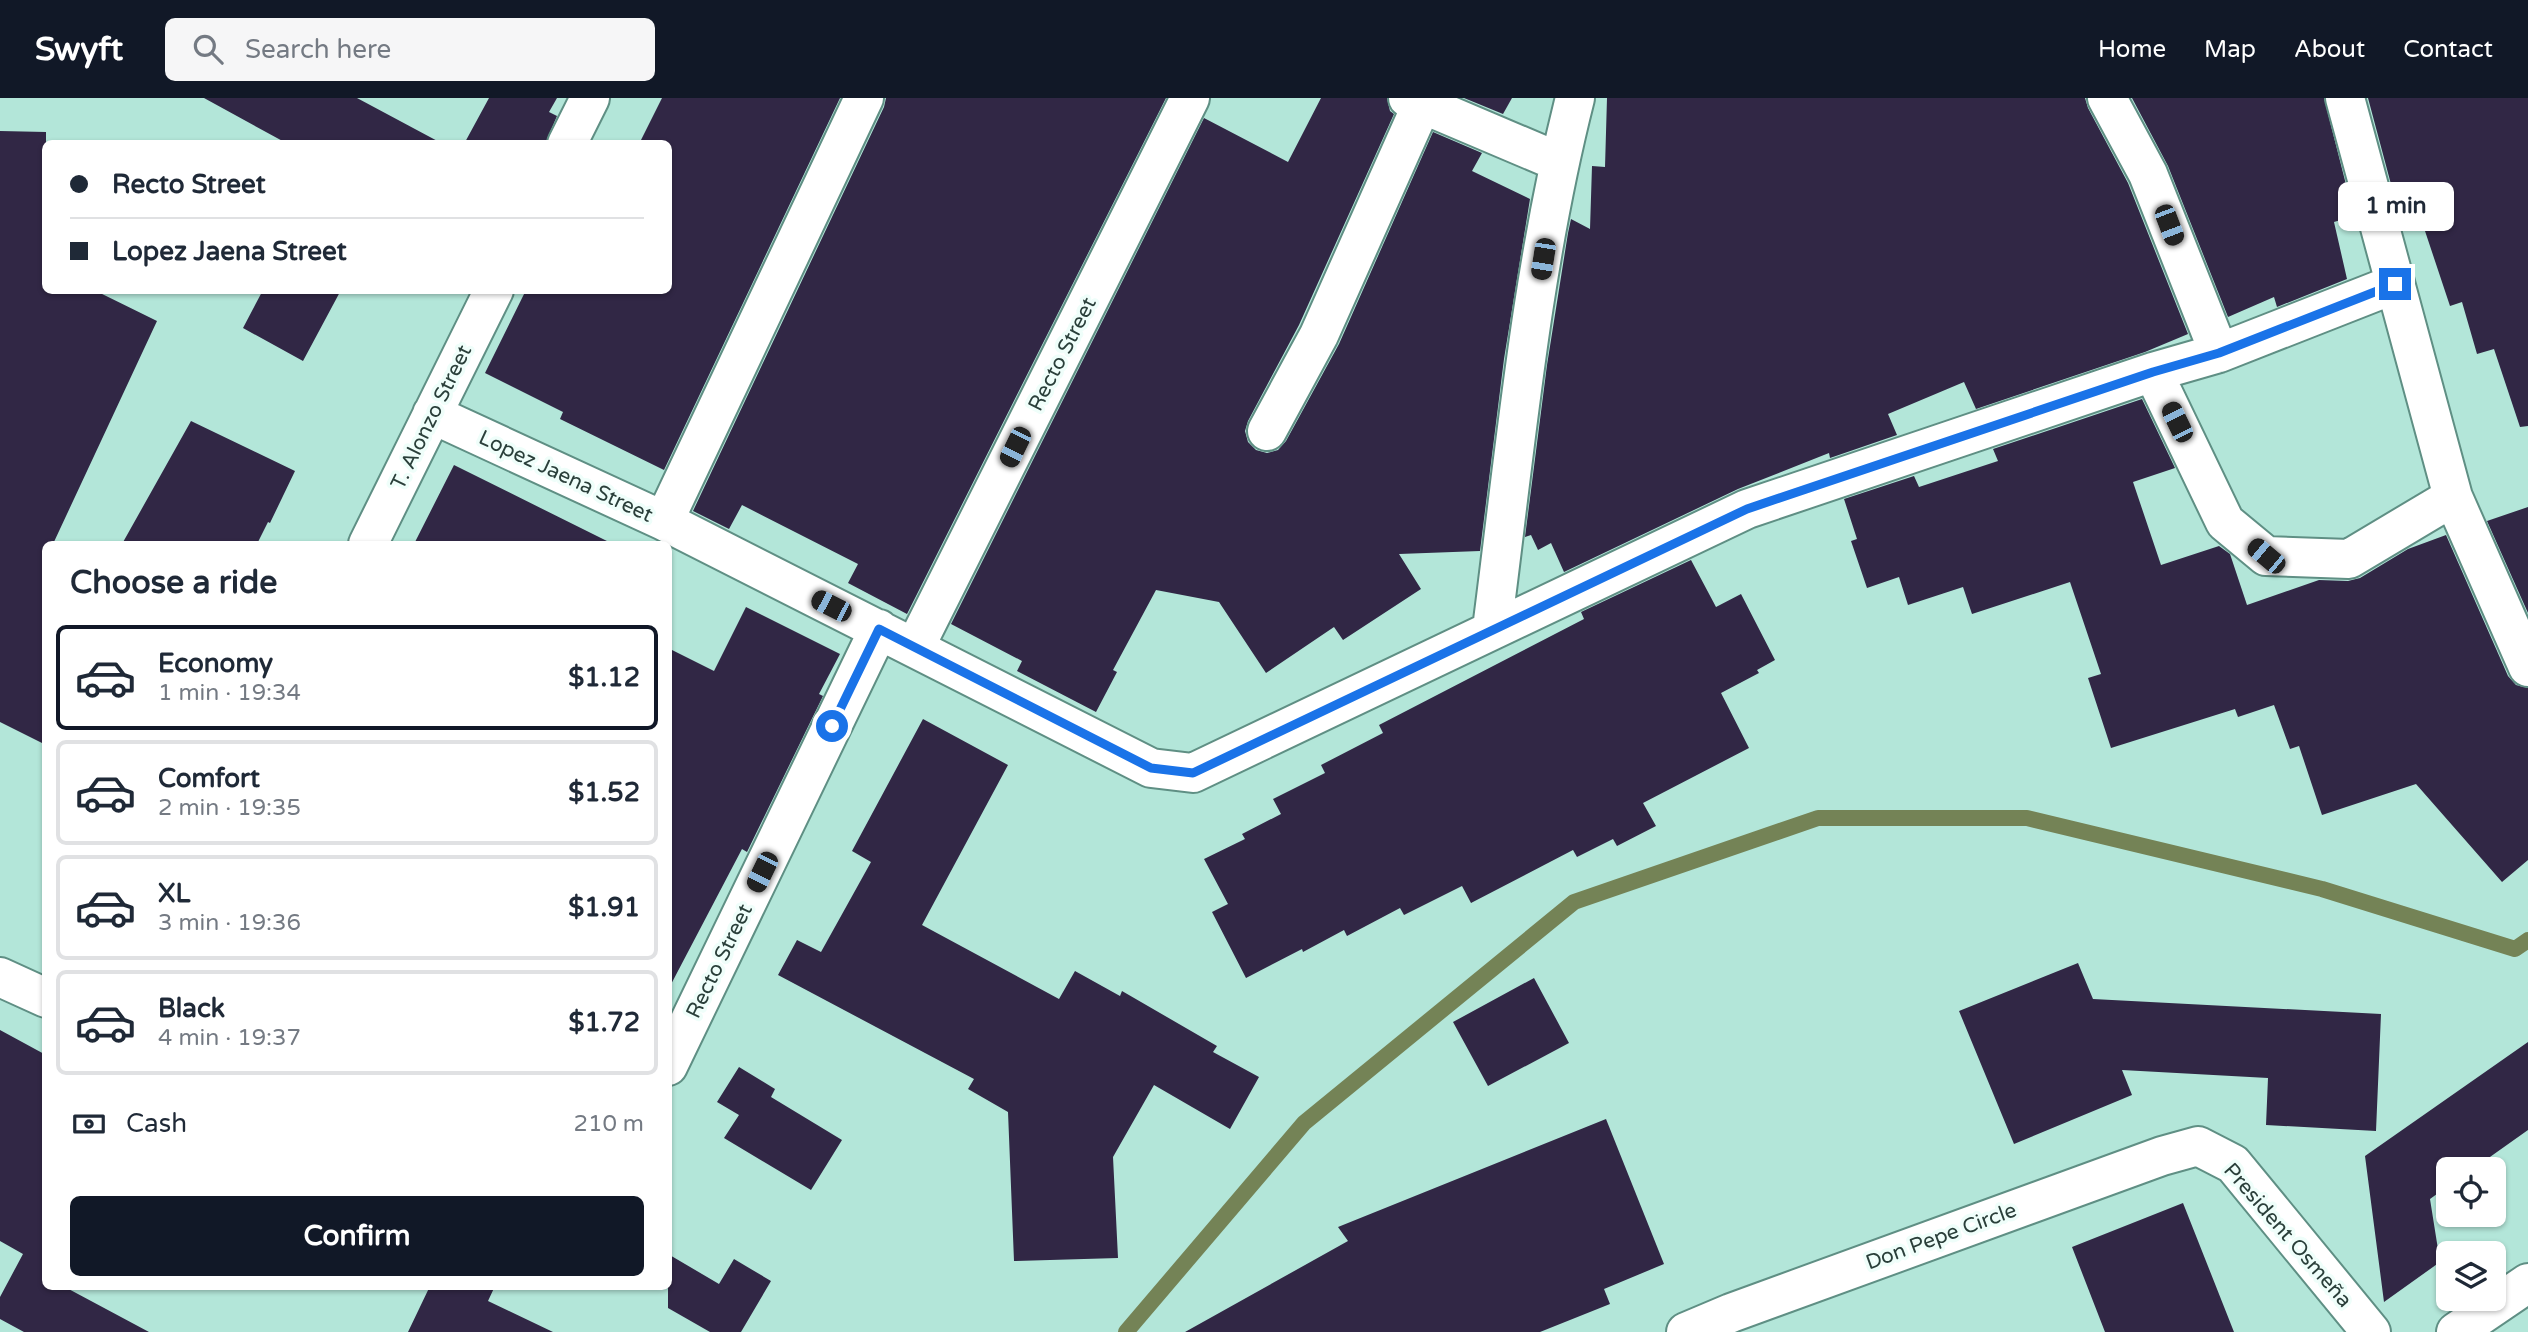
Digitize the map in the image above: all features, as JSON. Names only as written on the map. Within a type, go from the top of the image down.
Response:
[{"type":"street","points":[[569,140],[590,98]]},
{"type":"street","points":[[664,521],[864,98]]},
{"type":"street","name":"Recto Street","points":[[915,647],[1190,98]]},
{"type":"street","points":[[1492,629],[1531,332],[1559,162],[1575,98]]},
{"type":"street","points":[[2107,98],[2148,174],[2219,353]]},
{"type":"street","points":[[2345,98],[2453,497],[2528,667]]},
{"type":"street","points":[[1267,431],[1319,335],[1415,101],[1559,162]]},
{"type":"street","name":"Lopez Jaena Street","points":[[432,414],[664,521],[1151,768],[1193,773],[1747,509],[2153,372],[2219,353],[2395,284]]},
{"type":"street","name":"T. Alonzo Street","points":[[369,541],[492,294]]},
{"type":"street","points":[[2153,372],[2225,522],[2266,556],[2349,559],[2453,497]]},
{"type":"street","name":"Recto Street","points":[[672,1058],[879,629]]},
{"type":"street","points":[[0,978],[42,996]]},
{"type":"street","name":"Don Pepe Circle","points":[[1686,1332],[1734,1323],[2162,1156],[2198,1146]]},
{"type":"street","name":"President Osmeña","points":[[2198,1146],[2233,1164],[2371,1332]]},
{"type":"street","points":[[2456,1332],[2528,1283]]},
{"type":"building","points":[[204,98],[357,98],[436,140],[281,140]]},
{"type":"building","points":[[489,98],[557,98],[549,112],[557,116],[547,140],[466,140]]},
{"type":"building","points":[[662,98],[840,98],[664,470],[560,419],[563,412],[485,373],[524,294],[672,294],[672,140],[641,140]]},
{"type":"building","points":[[886,98],[1166,98],[907,614],[848,583],[858,564],[742,505],[729,529],[693,511]]},
{"type":"building","points":[[1321,98],[1387,98],[1390,111],[1394,114],[1299,325],[1248,421],[1245,431],[1248,442],[1256,450],[1267,453],[1278,450],[1286,441],[1339,344],[1433,132],[1482,153],[1472,171],[1530,199],[1504,359],[1480,551],[1399,554],[1421,589],[1343,640],[1334,627],[1266,673],[1219,602],[1156,590],[1113,670],[1117,672],[1096,712],[1017,671],[1022,661],[951,624],[1204,118],[1288,162]]},
{"type":"building","points":[[1464,98],[1512,98],[1503,114]]},
{"type":"building","points":[[1607,98],[2085,98],[2128,183],[2188,334],[2145,352],[1976,409],[1964,382],[1888,414],[1897,435],[1830,458],[1829,453],[1738,489],[1564,572],[1551,543],[1538,550],[1531,535],[1525,537],[1547,365],[1568,233],[1571,219],[1590,229],[1592,166],[1605,167]]},
{"type":"building","points":[[2132,98],[2324,98],[2354,216],[2334,222],[2347,279],[2277,307],[2274,297],[2228,317],[2168,166]]},
{"type":"building","points":[[2368,98],[2528,98],[2528,426],[2520,427],[2494,349],[2477,354],[2462,302],[2450,306],[2414,198],[2396,203]]},
{"type":"building","points":[[0,131],[46,132],[46,140],[42,140],[42,294],[102,294],[157,321],[54,541],[42,541],[42,743],[0,722]]},
{"type":"building","points":[[261,294],[339,294],[303,361],[243,328]]},
{"type":"building","points":[[2142,399],[2175,468],[2133,482],[2161,565],[2219,546],[2230,554],[2247,605],[2319,580],[2348,581],[2360,578],[2408,549],[2446,535],[2508,676],[2516,685],[2528,688],[2528,860],[2502,882],[2416,784],[2322,815],[2299,746],[2290,749],[2274,705],[2238,717],[2235,709],[2111,748],[2088,678],[2101,674],[2070,582],[1972,614],[1963,587],[1908,605],[1899,577],[1867,588],[1851,541],[1857,539],[1844,499],[1914,476],[1919,487],[1998,461],[1993,449]]},
{"type":"building","points":[[191,421],[295,471],[258,541],[124,541]]},
{"type":"building","points":[[454,465],[607,541],[416,541]]},
{"type":"building","points":[[2528,507],[2528,613],[2487,521]]},
{"type":"building","points":[[1691,560],[1716,607],[1741,594],[1775,660],[1757,670],[1759,673],[1721,693],[1749,748],[1643,803],[1656,826],[1617,846],[1613,839],[1577,857],[1573,850],[1471,903],[1462,886],[1404,915],[1400,908],[1347,936],[1344,930],[1246,978],[1212,912],[1228,904],[1204,859],[1245,839],[1242,834],[1281,814],[1273,799],[1325,773],[1321,765],[1383,733],[1379,725],[1584,619],[1581,612]]},
{"type":"building","points":[[746,607],[840,654],[819,694],[823,696],[747,852],[742,849],[672,982],[672,650],[714,671]]},
{"type":"building","points":[[923,719],[1008,765],[922,925],[1059,999],[1075,971],[1120,996],[1122,991],[1217,1046],[1213,1052],[1259,1077],[1230,1129],[1154,1085],[1113,1157],[1118,1258],[1014,1261],[1008,1112],[968,1089],[974,1079],[778,975],[797,940],[821,952],[871,862],[852,851]]},
{"type":"building","points":[[2078,963],[2093,999],[2381,1014],[2376,1131],[2266,1125],[2268,1078],[2122,1070],[2132,1095],[2014,1144],[1959,1011]]},
{"type":"building","points":[[1534,978],[1569,1043],[1488,1086],[1453,1022]]},
{"type":"building","points":[[0,1030],[42,1053],[42,1290],[70,1290],[149,1332],[24,1332],[0,1319],[0,1297],[23,1254],[0,1241]]},
{"type":"building","points":[[2528,1042],[2528,1130],[2490,1157],[2436,1157],[2436,1195],[2430,1199],[2437,1241],[2436,1265],[2384,1302],[2365,1156]]},
{"type":"building","points":[[739,1067],[775,1089],[771,1097],[842,1140],[811,1190],[724,1138],[739,1115],[717,1102]]},
{"type":"building","points":[[1606,1119],[1664,1264],[1604,1289],[1610,1304],[1540,1332],[1185,1332],[1348,1241],[1338,1227]]},
{"type":"building","points":[[2183,1203],[2234,1332],[2105,1332],[2072,1247]]},
{"type":"building","points":[[672,1256],[719,1284],[734,1259],[771,1281],[741,1332],[710,1332],[668,1308],[668,1290],[672,1290]]},
{"type":"building","points":[[428,1290],[493,1290],[488,1301],[553,1332],[408,1332]]},
{"type":"waterway","points":[[1126,1332],[1304,1123],[1574,902],[1818,818],[2027,818],[2322,889],[2515,949],[2528,940]]},
{"type":"route","points":[[832,726],[879,629],[1151,768],[1193,773],[1747,509],[2153,372],[2219,353],[2395,284]]}]
